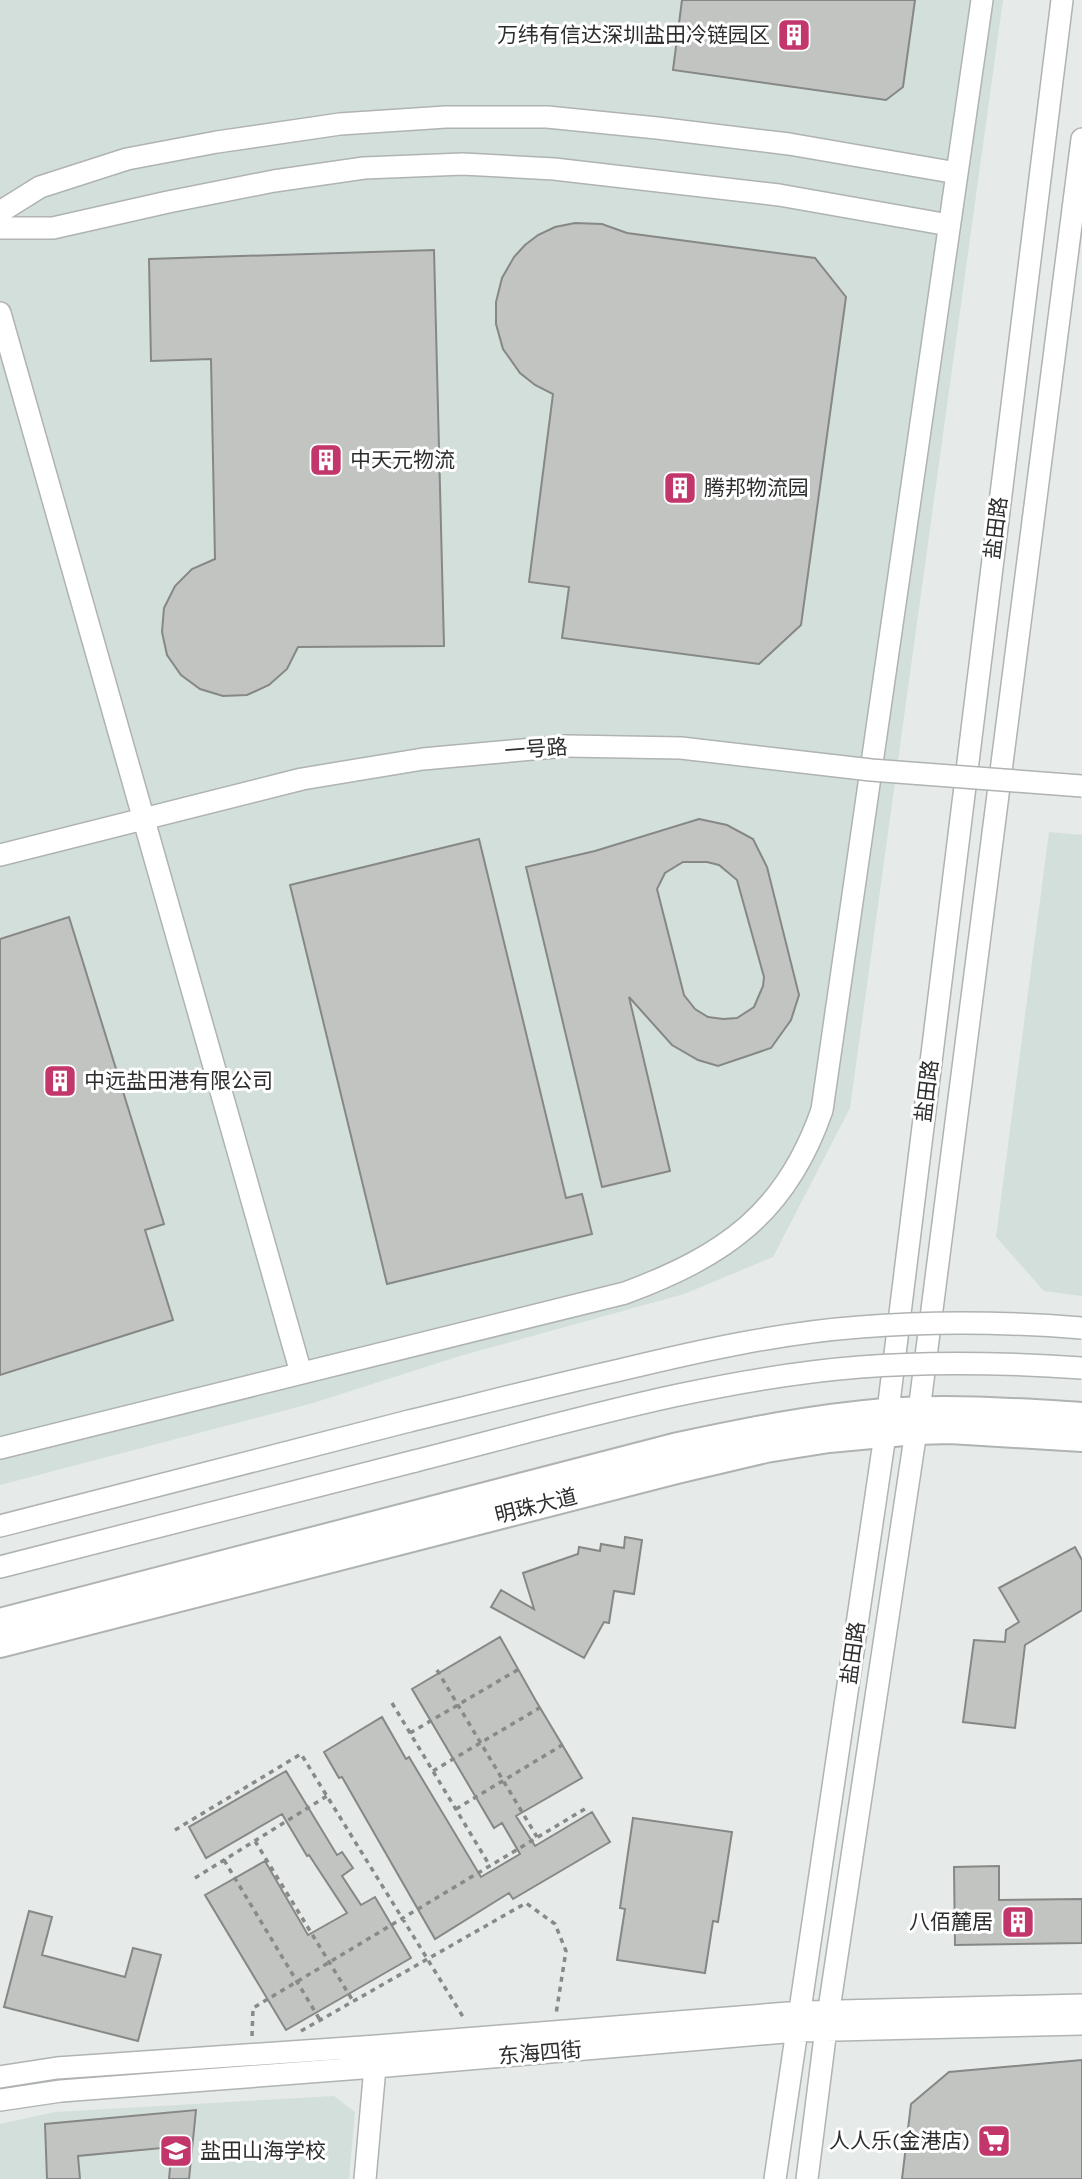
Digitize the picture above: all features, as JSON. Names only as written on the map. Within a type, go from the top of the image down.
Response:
[{"type":"main road","name":"明珠大道","points":[[0,1622],[674,1447],[762,1428],[917,1421],[952,1410],[1082,1416]]},
{"type":"main road","name":"明珠大道","points":[[917,1421],[950,1430],[1082,1438]]},
{"type":"main road","name":"明珠大道","points":[[0,1644],[677,1470],[779,1447],[829,1439],[886,1423]]},
{"type":"street","points":[[0,1448],[625,1293],[666,1278],[737,1236],[767,1209],[790,1179],[811,1142],[822,1110],[982,0]]},
{"type":"street","name":"盐田路","points":[[775,2179],[886,1423],[1062,0]]},
{"type":"street","points":[[0,212],[40,187],[127,159],[217,142],[340,124],[446,117],[547,117],[657,128],[789,144],[957,173]]},
{"type":"street","name":"盐田路","points":[[807,2179],[917,1421],[1079,200],[1082,139]]},
{"type":"street","points":[[0,228],[53,228],[274,181],[364,168],[463,164],[554,169],[779,195],[949,225]]},
{"type":"street","points":[[0,313],[301,1373]]},
{"type":"street","name":"一号路","points":[[0,855],[302,779],[424,759],[566,746],[681,748],[871,770],[1082,786]]},
{"type":"street","points":[[0,1526],[409,1421],[701,1351],[858,1327],[938,1322],[1019,1323],[1082,1328]]},
{"type":"street","points":[[0,1567],[705,1390],[781,1376],[858,1367],[936,1363],[1013,1363],[1082,1368]]},
{"type":"street","name":"东海四街","points":[[0,2100],[376,2057],[798,2021],[1082,2005]]},
{"type":"street","name":"东海四街","points":[[828,2020],[1082,2024]]},
{"type":"street","points":[[365,2179],[376,2057]]},
{"type":"street","name":"东海四街","points":[[0,2077],[57,2068],[376,2057]]},
{"type":"path","points":[[410,1733],[519,1669]]},
{"type":"path","points":[[437,1670],[537,1837]]},
{"type":"path","points":[[392,1703],[490,1866]]},
{"type":"path","points":[[433,1771],[541,1707]]},
{"type":"path","points":[[456,1810],[564,1744]]},
{"type":"path","points":[[175,1830],[301,1754],[470,2028]]},
{"type":"path","points":[[195,1878],[327,1796]]},
{"type":"path","points":[[252,2042],[253,2008],[587,1807]]},
{"type":"path","points":[[255,1841],[353,2001]]},
{"type":"path","points":[[224,1860],[320,2020]]},
{"type":"path","points":[[298,2033],[526,1903],[555,1924],[566,1951],[555,2021]]},
{"type":"shaded area","points":[[0,0],[1003,0],[850,1108],[773,1257],[684,1294],[460,1356],[313,1403],[0,1485]]},
{"type":"shaded area","points":[[1049,832],[1082,835],[1082,1296],[1044,1291],[996,1237]]},
{"type":"shaded area","name":"盐田山海学校","points":[[334,2096],[355,2112],[349,2179],[0,2179],[0,2124],[55,2112]]},
{"type":"building","name":"万纬有信达深圳盐田冷链园区","points":[[682,0],[915,0],[903,87],[886,100],[673,70]]},
{"type":"building","name":"腾邦物流园","points":[[575,223],[602,224],[627,233],[815,258],[846,297],[801,625],[759,664],[562,638],[569,587],[529,582],[553,394],[520,373],[503,349],[496,324],[496,302],[502,278],[514,257],[525,245],[555,227]]},
{"type":"building","name":"中天元物流","points":[[434,250],[444,646],[298,647],[287,669],[269,685],[247,695],[223,696],[200,689],[181,675],[167,655],[162,632],[164,608],[175,586],[192,569],[215,559],[211,359],[151,361],[149,259]]},
{"type":"building","points":[[699,819],[727,825],[753,839],[767,867],[799,995],[791,1020],[771,1048],[718,1066],[698,1060],[672,1045],[629,997],[670,1171],[602,1187],[526,867],[595,851]],"holes":[[[683,862],[719,865],[737,880],[764,977],[754,1007],[737,1018],[708,1017],[695,1009],[684,995],[657,889],[665,873]]]},
{"type":"building","points":[[479,839],[566,1198],[582,1194],[592,1234],[387,1284],[290,885]]},
{"type":"building","name":"中远盐田港有限公司","points":[[69,917],[164,1224],[145,1230],[173,1320],[0,1375],[0,939]]},
{"type":"building","points":[[625,1537],[642,1540],[634,1594],[614,1591],[609,1623],[604,1622],[584,1658],[491,1607],[501,1590],[534,1609],[523,1573],[578,1554],[579,1547],[600,1551],[601,1544],[624,1548]]},
{"type":"building","points":[[1075,1547],[1082,1560],[1082,1610],[1025,1645],[1015,1728],[963,1722],[974,1640],[1005,1642],[1006,1630],[1019,1622],[999,1588]]},
{"type":"building","points":[[500,1637],[582,1778],[516,1816],[535,1846],[592,1812],[610,1842],[513,1899],[509,1893],[435,1939],[342,1777],[339,1778],[324,1752],[382,1717],[481,1877],[520,1854],[502,1823],[494,1828],[412,1689]]},
{"type":"building","points":[[286,1771],[337,1855],[342,1852],[353,1868],[342,1876],[361,1905],[375,1897],[411,1958],[286,2030],[205,1895],[265,1861],[308,1935],[347,1913],[309,1855],[307,1856],[282,1814],[206,1858],[189,1827]]},
{"type":"building","points":[[633,1818],[732,1832],[718,1922],[713,1921],[705,1973],[617,1960],[625,1909],[620,1908]]},
{"type":"building","name":"八佰麓居","points":[[999,1866],[999,1900],[1082,1899],[1082,1943],[955,1945],[954,1867]]},
{"type":"building","points":[[29,1911],[52,1917],[42,1955],[125,1977],[133,1948],[161,1955],[138,2041],[4,2007]]},
{"type":"building","name":"人人乐(金港店)","points":[[1082,2060],[1082,2179],[902,2179],[911,2104],[949,2072]]},
{"type":"building","points":[[196,2110],[189,2179],[169,2179],[172,2147],[78,2156],[80,2179],[47,2179],[45,2124]]},
{"type":"place","name":"万纬有信达深圳盐田冷链园区","points":[[794,35]]},
{"type":"place","name":"中天元物流","points":[[326,460]]},
{"type":"place","name":"腾邦物流园","points":[[680,488]]},
{"type":"place","name":"中远盐田港有限公司","points":[[60,1081]]},
{"type":"place","name":"八佰麓居","points":[[1018,1922]]},
{"type":"place","name":"人人乐(金港店)","points":[[994,2141]]},
{"type":"place","name":"盐田山海学校","points":[[176,2151]]}]
